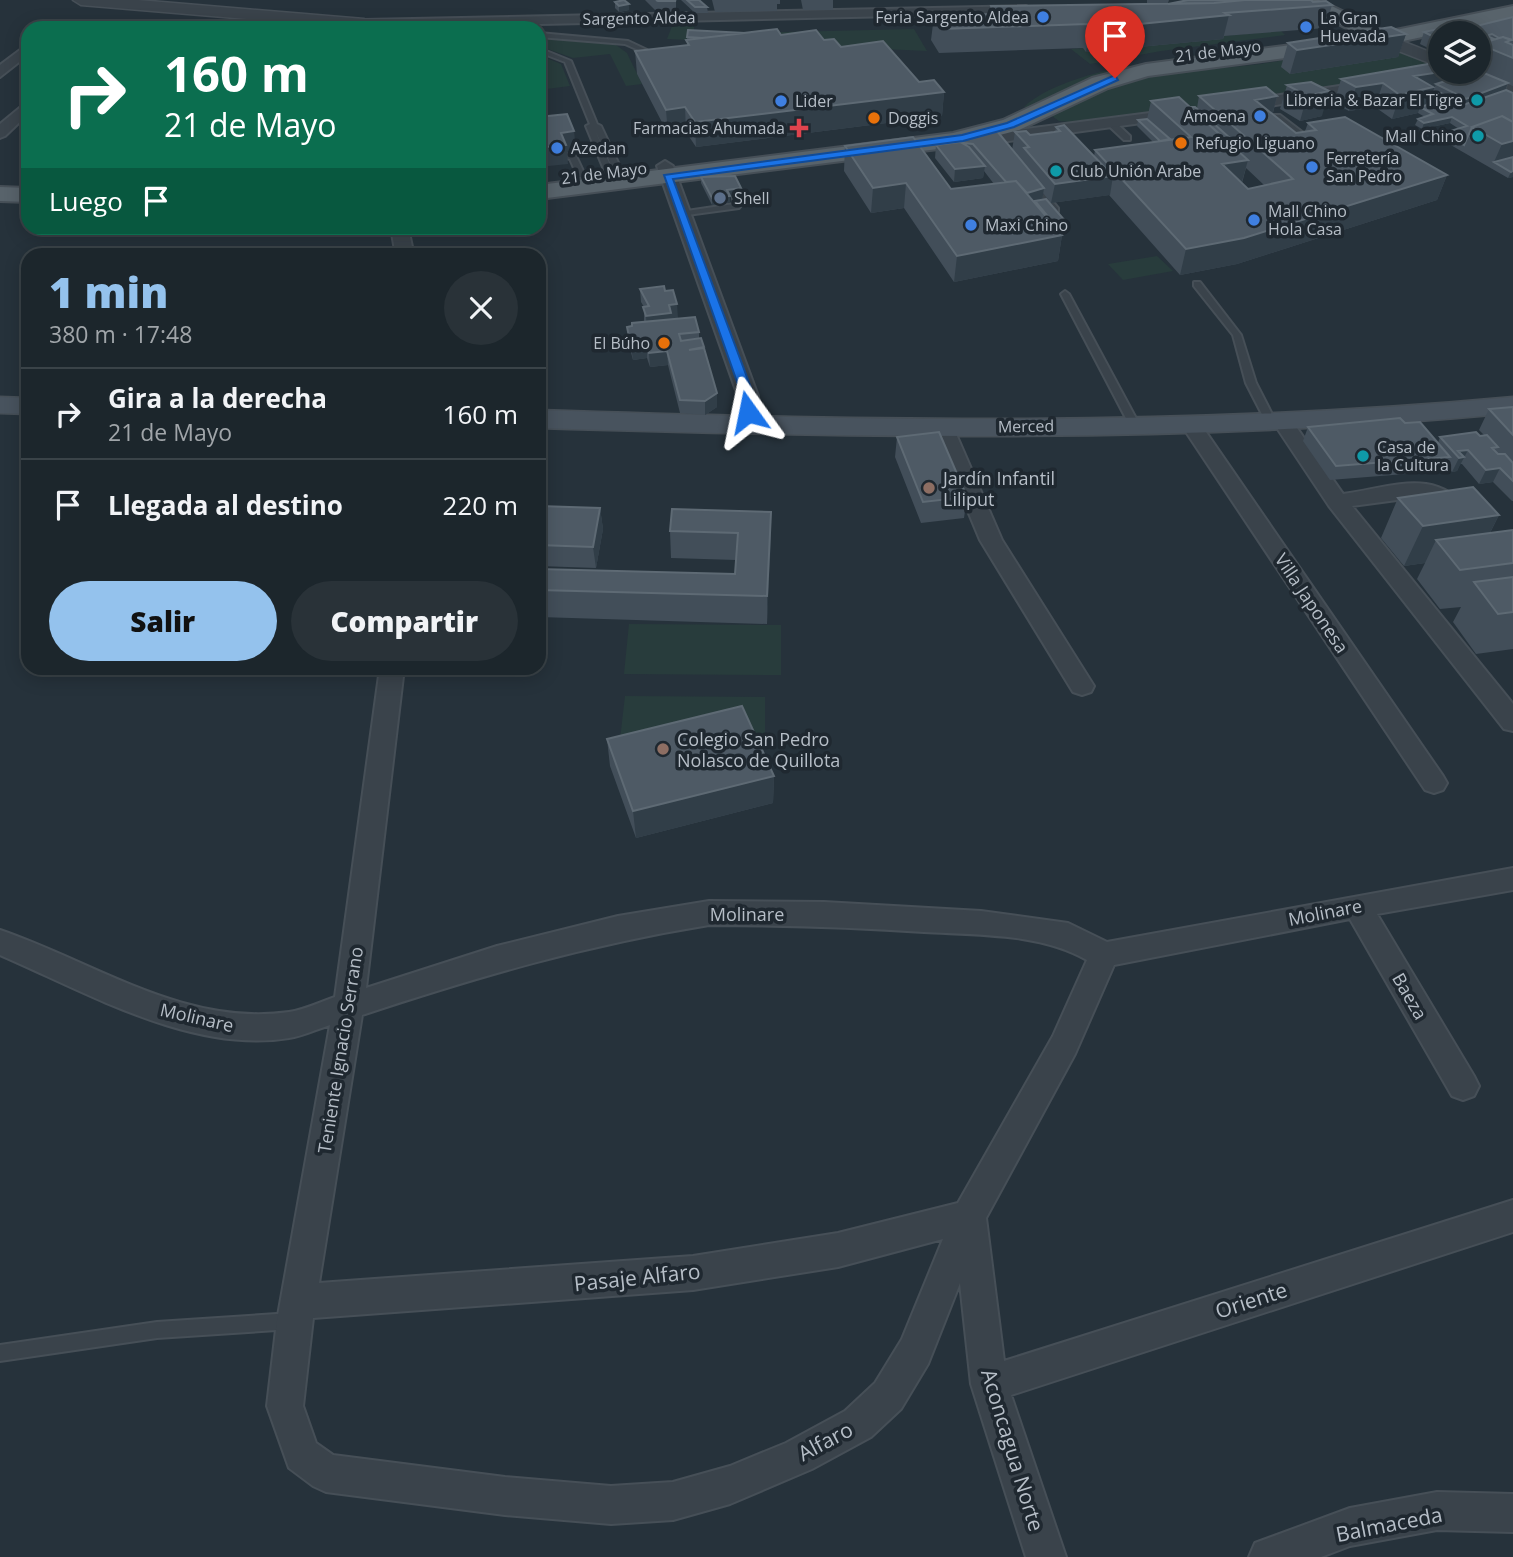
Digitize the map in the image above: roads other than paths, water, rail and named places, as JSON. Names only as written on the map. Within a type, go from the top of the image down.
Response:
[{"type":"main road","points":[[1308,6],[1375,35],[1510,13]]},
{"type":"main road","name":"21 de Mayo","points":[[546,179],[613,172],[725,173],[909,153],[1038,113],[1093,86],[1146,70],[1375,35]]},
{"type":"main road","name":"21 de Mayo","points":[[546,191],[935,131],[985,118],[1080,76],[1121,65],[1375,35]]},
{"type":"main road","points":[[0,184],[21,185]]},
{"type":"main road","points":[[0,194],[21,195]]},
{"type":"main road","points":[[0,405],[21,406]]},
{"type":"main road","name":"Merced","points":[[546,419],[736,426],[943,427],[1277,422],[1513,405]]},
{"type":"street","name":"Sargento Aldea","points":[[81,0],[310,21]]},
{"type":"street","points":[[354,7],[362,21]]},
{"type":"street","name":"Sargento Aldea","points":[[546,22],[1048,10]]},
{"type":"street","points":[[1375,35],[1428,64]]},
{"type":"street","points":[[0,73],[21,54]]},
{"type":"street","points":[[1219,109],[1392,82]]},
{"type":"street","points":[[1491,83],[1513,92]]},
{"type":"street","points":[[9,103],[21,104]]},
{"type":"street","points":[[0,133],[21,112]]},
{"type":"street","name":"21 de Mayo","points":[[963,138],[999,144],[1072,128],[1194,112]]},
{"type":"street","points":[[1038,113],[1072,128]]},
{"type":"street","points":[[666,171],[748,396],[748,412],[736,426]]},
{"type":"street","points":[[1277,422],[1337,501],[1501,688],[1513,722]]},
{"type":"street","name":"Villa Japonesa","points":[[1190,423],[1434,783]]},
{"type":"street","points":[[943,427],[990,540],[1082,686]]},
{"type":"street","points":[[1337,501],[1430,489],[1442,495],[1474,532]]},
{"type":"street","name":"Teniente Ignacio Serrano","points":[[293,1429],[285,1406],[297,1311],[349,1003],[391,675]]},
{"type":"street","name":"Molinare","points":[[0,942],[163,1011],[200,1021],[244,1027],[290,1025],[349,1003],[497,958],[618,928],[709,913],[824,914],[981,923],[1068,935],[1104,955],[1357,905],[1513,879]]},
{"type":"street","name":"Baeza","points":[[1357,905],[1463,1086]]},
{"type":"street","name":"Alfaro","points":[[293,1429],[302,1455],[326,1473],[611,1505],[673,1501],[730,1485],[799,1456],[858,1424],[888,1396],[915,1351],[969,1216],[1064,1044],[1104,955]]},
{"type":"street","name":"Pasaje Alfaro","points":[[297,1311],[693,1273],[838,1250],[969,1216]]},
{"type":"street","name":"Aconcagua Norte","points":[[969,1216],[989,1384],[1046,1557]]},
{"type":"street","name":"Oriente","points":[[989,1384],[1513,1216]]},
{"type":"street","name":"Balmaceda","points":[[1269,1557],[1350,1528],[1437,1511],[1513,1513]]},
{"type":"lane","points":[[546,36],[626,42],[645,51],[658,51]]},
{"type":"lane","points":[[645,51],[656,68]]},
{"type":"lane","points":[[546,53],[568,61],[613,172]]},
{"type":"lane","points":[[1258,104],[1307,140]]},
{"type":"lane","points":[[1111,123],[1127,138]]},
{"type":"lane","points":[[564,155],[573,158],[581,176]]},
{"type":"lane","points":[[1030,180],[1055,210]]},
{"type":"lane","points":[[680,214],[736,206],[739,203],[735,195]]},
{"type":"lane","points":[[1197,284],[1237,335],[1251,383],[1277,422]]},
{"type":"lane","points":[[1065,294],[1134,424]]},
{"type":"lane","points":[[0,1353],[297,1311]]},
{"type":"place","name":"Feria Sargento Aldea","points":[[1043,17]]},
{"type":"place","name":"La Gran Huevada","points":[[1306,27]]},
{"type":"place","name":"Libreria & Bazar El Tigre","points":[[1477,100]]},
{"type":"place","name":"Lider","points":[[781,101]]},
{"type":"place","name":"Amoena","points":[[1260,116]]},
{"type":"place","name":"Doggis","points":[[874,118]]},
{"type":"place","name":"Farmacias Ahumada","points":[[799,128]]},
{"type":"place","name":"Mall Chino","points":[[1478,136]]},
{"type":"place","name":"Refugio Liguano","points":[[1181,143]]},
{"type":"place","name":"Azedan","points":[[557,148]]},
{"type":"place","name":"Ferretería San Pedro","points":[[1312,167]]},
{"type":"place","name":"Club Unión Arabe","points":[[1056,171]]},
{"type":"place","name":"Shell","points":[[720,198]]},
{"type":"place","name":"Mall Chino Hola Casa","points":[[1254,220]]},
{"type":"place","name":"Maxi Chino","points":[[971,225]]},
{"type":"place","name":"El Búho","points":[[664,343]]},
{"type":"place","name":"Casa de la Cultura","points":[[1363,456]]},
{"type":"place","name":"Jardín Infantil Liliput","points":[[929,488]]},
{"type":"place","name":"Colegio San Pedro Nolasco de Quillota","points":[[663,749]]}]
